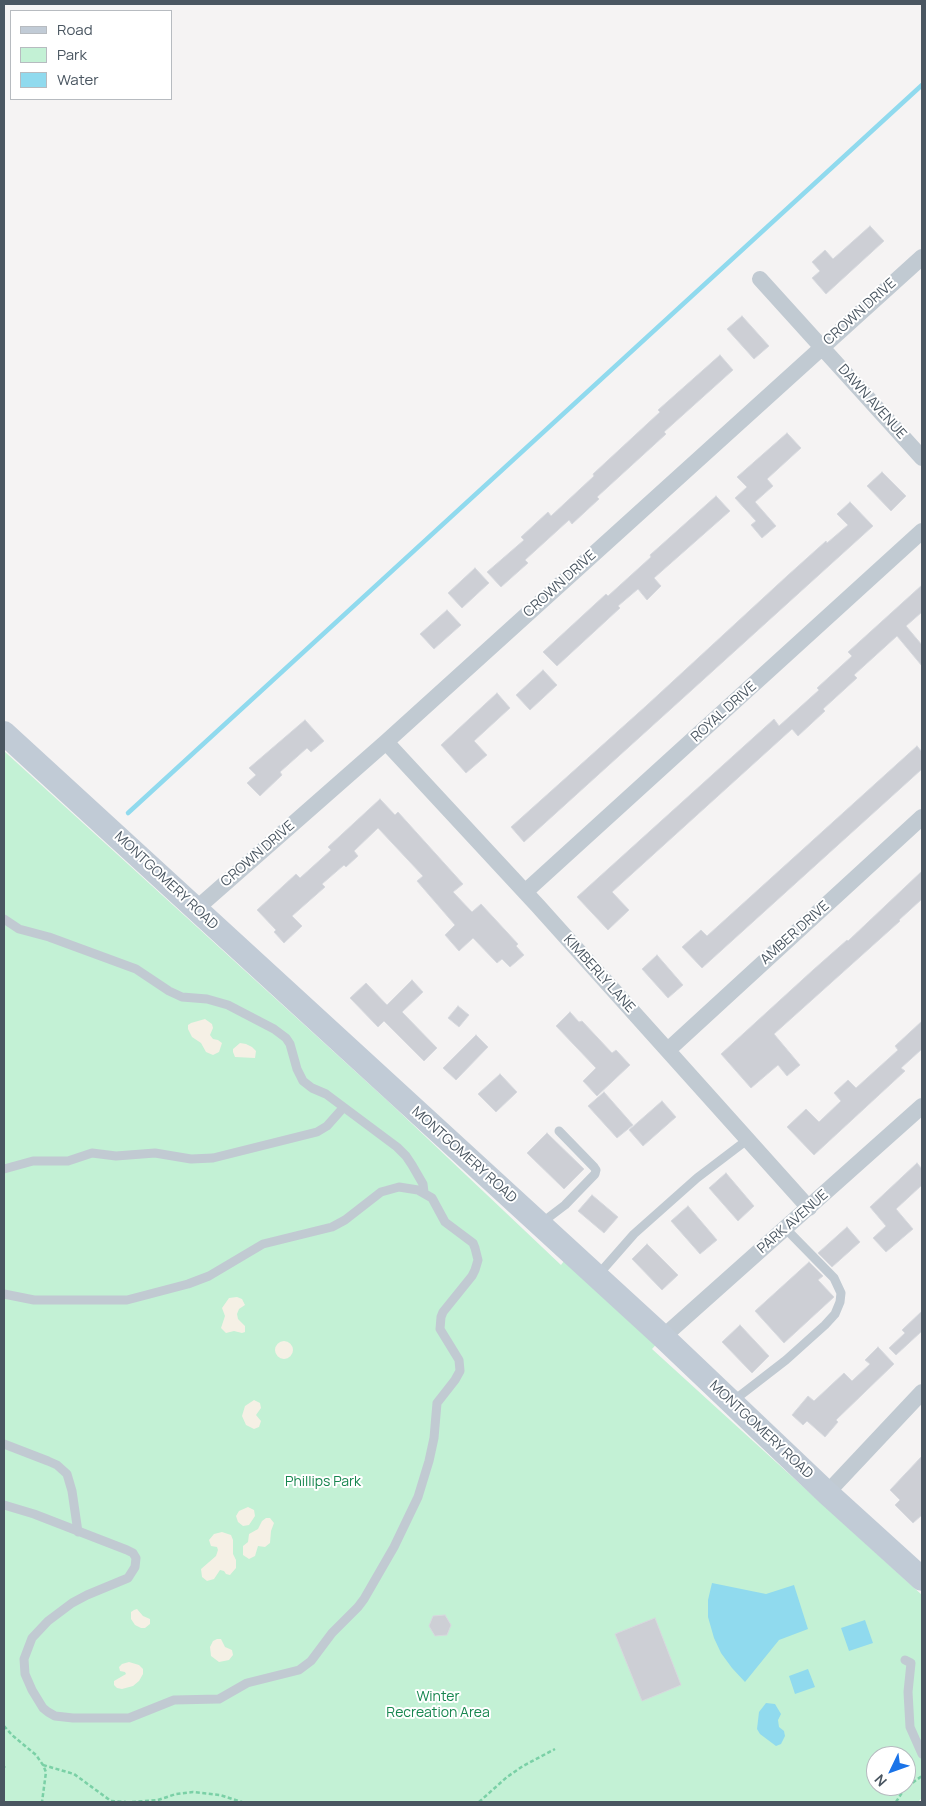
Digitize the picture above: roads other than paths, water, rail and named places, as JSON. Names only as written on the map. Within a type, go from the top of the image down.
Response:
[{"type":"street","name":"CROWN DRIVE","points":[[196,909],[386,742],[922,257]]},
{"type":"street","name":"DAWN AVENUE","points":[[760,280],[922,458]]},
{"type":"street","name":"ROYAL DRIVE","points":[[525,892],[922,531]]},
{"type":"street","name":"MONTGOMERY ROAD","points":[[4,733],[597,1276],[827,1493],[922,1579]]},
{"type":"street","name":"KIMBERLY LANE","points":[[386,742],[525,892],[809,1208]]},
{"type":"street","name":"AMBER DRIVE","points":[[668,1050],[922,817]]},
{"type":"street","name":"PARK AVENUE","points":[[663,1337],[922,1106]]},
{"type":"street","points":[[827,1493],[922,1392]]},
{"type":"lane","points":[[4,919],[20,928],[128,965],[182,997],[207,999],[228,1005],[274,1029],[286,1038],[290,1044],[297,1069],[303,1080],[312,1088],[326,1094],[384,1136],[406,1156],[423,1184],[424,1192]]},
{"type":"lane","points":[[4,1169],[33,1161],[68,1161],[92,1153],[116,1156],[155,1153],[191,1159],[213,1158],[317,1132],[327,1126],[343,1108]]},
{"type":"lane","points":[[540,1224],[565,1205],[595,1174],[596,1170],[559,1131]]},
{"type":"lane","points":[[597,1276],[634,1234],[697,1178],[747,1140]]},
{"type":"lane","points":[[4,1294],[34,1300],[118,1300],[136,1298],[202,1279],[263,1244],[332,1227],[345,1220],[374,1196],[387,1189],[406,1187],[424,1192],[435,1202],[445,1222],[469,1239],[476,1248],[478,1264],[476,1270],[443,1312],[439,1323],[440,1330],[459,1360],[460,1371],[456,1380],[437,1403],[434,1438],[424,1480],[402,1530],[364,1599],[332,1633],[311,1661],[299,1670],[247,1683],[219,1699],[174,1700],[129,1718],[62,1718],[48,1712],[43,1708],[32,1690],[25,1674],[24,1659],[32,1638],[48,1621],[72,1603],[128,1578],[136,1562],[133,1553],[34,1514],[4,1505]]},
{"type":"lane","points":[[732,1402],[786,1360],[825,1324],[835,1314],[840,1302],[841,1293],[834,1278],[785,1228]]},
{"type":"lane","points":[[4,1444],[48,1461],[66,1474],[72,1491],[78,1532]]},
{"type":"lane","points":[[905,1660],[911,1663],[908,1692],[910,1727],[922,1754]]},
{"type":"water","points":[[712,1583],[766,1594],[794,1585],[808,1629],[779,1640],[745,1682],[721,1653],[714,1638],[708,1617],[708,1600]]},
{"type":"water","points":[[865,1620],[873,1643],[849,1651],[841,1628]]},
{"type":"water","points":[[808,1669],[815,1687],[795,1694],[789,1676]]},
{"type":"water","points":[[766,1703],[775,1704],[781,1714],[778,1720],[779,1727],[784,1731],[785,1736],[781,1744],[776,1746],[760,1734],[757,1729],[759,1712]]},
{"type":"waterway","points":[[128,813],[922,85]]},
{"type":"park label","name":"Phillips Park","points":[[323,1482]]},
{"type":"park label","name":"Winter Recreation Area","points":[[438,1705]]}]
